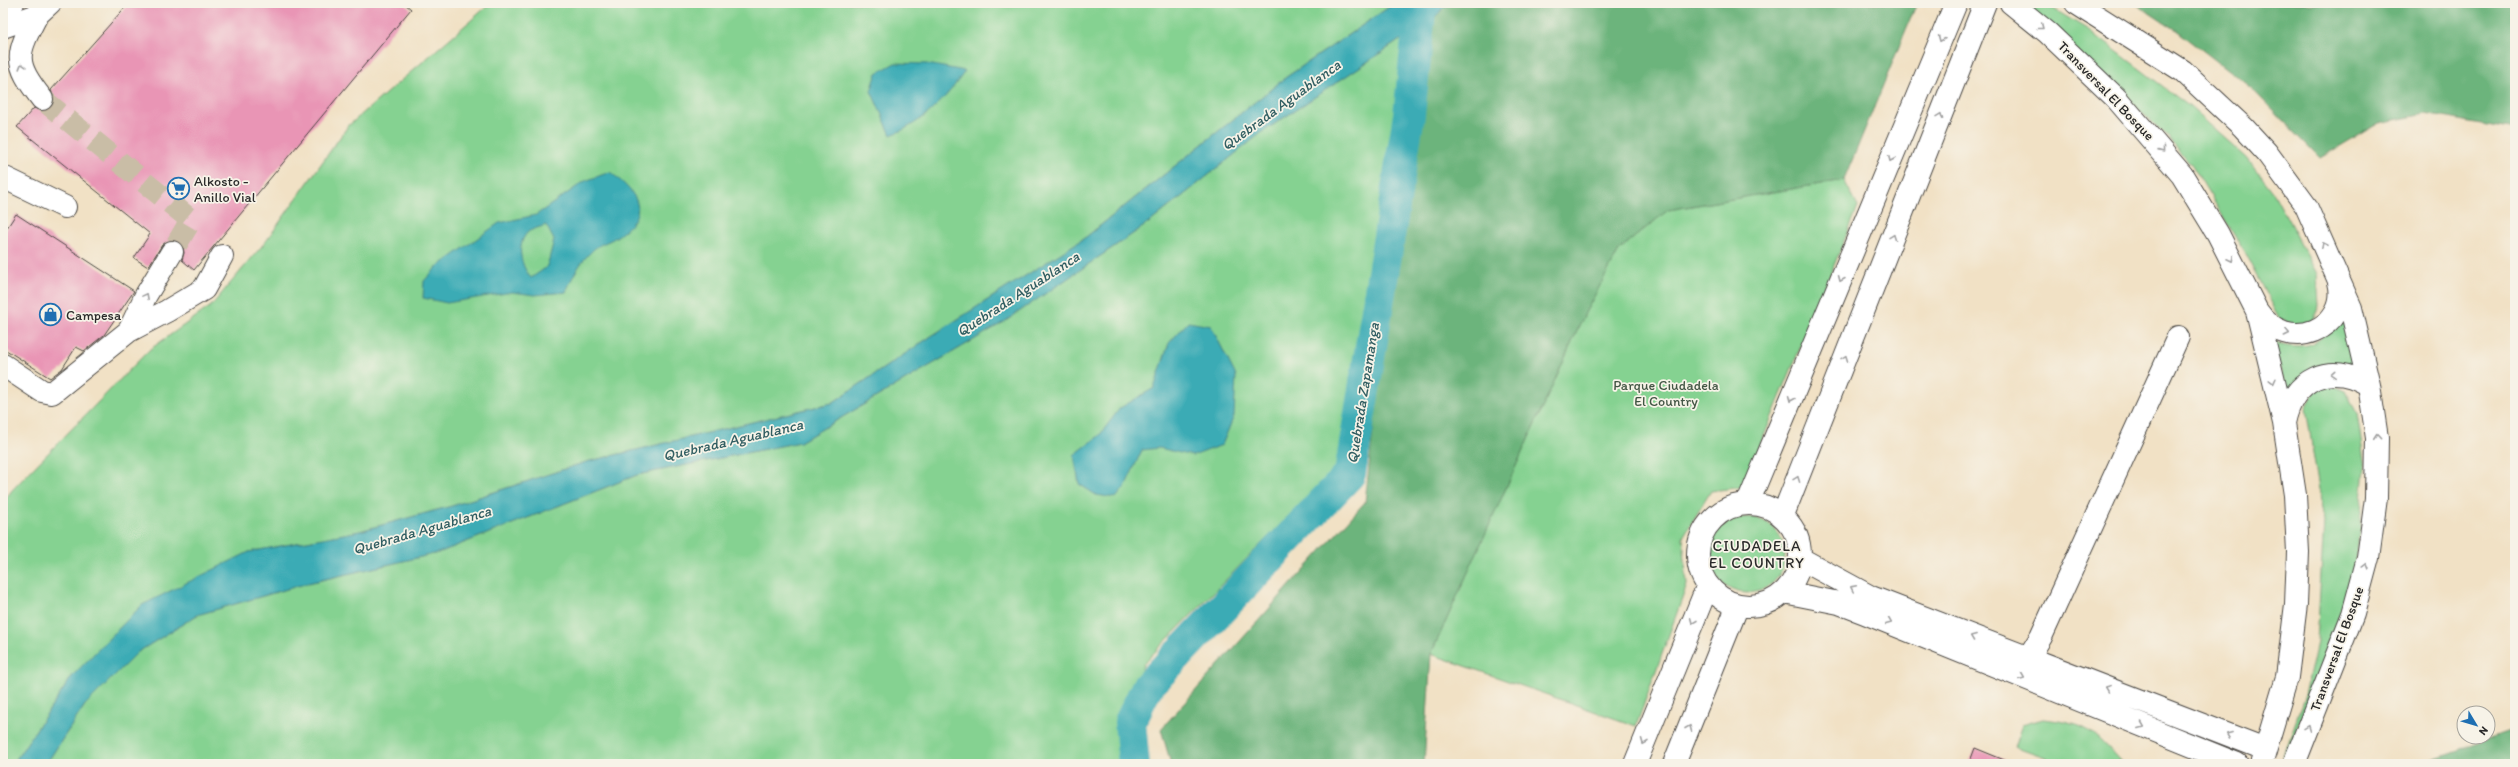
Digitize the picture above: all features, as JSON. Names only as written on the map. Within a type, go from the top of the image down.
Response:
[{"type":"main road","points":[[3,14],[13,3]]},
{"type":"main road","points":[[1748,503],[1956,3]]},
{"type":"main road","points":[[1783,515],[1985,3]]},
{"type":"main road","name":"Transversal El Bosque","points":[[2010,3],[2048,33],[2116,98],[2182,175],[2218,234],[2256,311],[2284,423],[2296,495],[2298,552],[2296,604],[2287,677],[2263,757]]},
{"type":"main road","name":"Transversal El Bosque","points":[[2076,3],[2183,71],[2243,127],[2267,153],[2306,206],[2352,308],[2369,385],[2377,438],[2376,498],[2368,558],[2353,614],[2294,764]]},
{"type":"main road","points":[[3,27],[44,9]]},
{"type":"main road","points":[[42,99],[26,79],[20,62],[21,46],[44,9]]},
{"type":"main road","points":[[3,177],[65,207]]},
{"type":"main road","points":[[129,331],[146,295],[172,252]]},
{"type":"main road","points":[[3,365],[42,391],[52,393],[129,331],[167,312],[204,289],[222,256]]},
{"type":"main road","points":[[2256,311],[2268,325],[2285,334],[2297,335],[2320,328],[2330,320],[2340,298],[2337,273]]},
{"type":"main road","points":[[2028,658],[2041,637],[2178,337]]},
{"type":"main road","points":[[2284,423],[2286,409],[2293,396],[2303,385],[2315,378],[2329,374],[2343,374],[2357,378],[2369,385]]},
{"type":"main road","points":[[1748,503],[1761,504],[1783,515],[1798,535],[1801,559],[1798,572],[1784,592],[1763,604],[1738,605],[1716,594],[1708,585],[1698,562],[1701,537],[1706,526],[1724,509],[1748,503]]},
{"type":"main road","points":[[1801,559],[1871,597],[1996,656],[2237,764]]},
{"type":"main road","points":[[1635,764],[1708,585]]},
{"type":"main road","points":[[1784,592],[1839,603],[1996,656],[2028,658],[2263,757]]},
{"type":"main road","points":[[1674,764],[1738,605]]},
{"type":"green space","points":[[491,3],[1395,3],[1285,78],[1086,237],[930,337],[832,403],[586,462],[452,506],[360,531],[249,552],[73,675],[13,764],[3,764],[3,502],[13,489],[149,350],[211,306],[267,240],[348,126]]},
{"type":"green space","points":[[1429,3],[1917,3],[1844,180],[1668,210],[1620,249],[1586,311],[1431,654],[1424,764],[1171,764],[1161,729],[1365,502],[1418,30]]},
{"type":"green space","points":[[2024,3],[2044,3],[2090,31],[2190,107],[2247,158],[2274,193],[2317,274],[2319,306],[2312,321],[2299,327],[2279,319],[2242,248],[2192,165],[2167,136]]},
{"type":"green space","points":[[2136,3],[2515,3],[2515,130],[2425,114],[2379,123],[2320,158],[2250,87],[2175,29]]},
{"type":"green space","points":[[1412,32],[1408,112],[1340,464],[1144,663],[1118,732],[1123,764],[46,764],[85,705],[138,652],[197,615],[308,583],[438,553],[637,475],[800,442],[1004,322],[1150,222],[1261,133]]},
{"type":"green space","name":"Parque Ciudadela El Country","points":[[1844,180],[1858,207],[1743,487],[1711,491],[1683,537],[1687,585],[1636,726],[1431,654],[1586,311],[1620,249],[1668,210]]},
{"type":"green space","points":[[2343,303],[2362,374],[2334,362],[2310,369],[2288,398],[2273,342],[2300,346],[2310,345],[2324,335]]},
{"type":"green space","points":[[2328,384],[2346,391],[2357,414],[2365,467],[2357,555],[2338,637],[2281,764],[2305,695],[2317,642],[2324,521],[2306,408],[2316,389]]},
{"type":"green space","points":[[1739,517],[1755,517],[1768,523],[1779,534],[1785,547],[1783,570],[1768,587],[1755,593],[1739,593],[1726,587],[1711,570],[1709,563],[1709,547],[1715,534],[1732,519]]},
{"type":"green space","points":[[2043,719],[2071,724],[2089,731],[2097,737],[2123,764],[2062,764],[2014,747],[2022,725]]},
{"type":"green space","points":[[2515,730],[2515,764],[2418,764],[2472,745],[2496,745],[2496,737]]},
{"type":"water","name":"Quebrada Aguablanca","points":[[1395,3],[1449,3],[1428,24],[1412,32],[1261,133],[1150,222],[1004,322],[800,442],[637,475],[438,553],[308,583],[197,615],[138,652],[85,705],[46,764],[13,764],[73,675],[142,605],[249,552],[360,531],[452,506],[586,462],[832,403],[930,337],[1086,237],[1285,78]]},
{"type":"water","points":[[895,63],[927,64],[965,71],[950,91],[933,109],[913,124],[891,135],[871,91],[877,73]]},
{"type":"water","points":[[610,172],[634,195],[637,203],[637,211],[634,219],[627,228],[613,239],[594,249],[588,255],[577,270],[566,292],[535,295],[512,292],[447,303],[423,298],[424,281],[437,267],[499,223],[536,215],[585,181]],"holes":[[[546,225],[554,240],[547,267],[531,278],[522,262],[521,249],[524,237],[528,232]]]},
{"type":"water","points":[[1188,322],[1211,326],[1236,376],[1234,416],[1222,445],[1193,456],[1159,448],[1142,450],[1125,487],[1116,498],[1096,495],[1079,484],[1074,455],[1099,436],[1120,408],[1154,388],[1169,343]]},
{"type":"building","name":"Alkosto - Anillo Vial","points":[[129,3],[404,3],[411,9],[194,270],[182,260],[184,253],[183,246],[173,240],[162,245],[148,267],[134,258],[150,234],[17,127],[34,108],[43,111],[50,109],[54,98],[51,90]]},
{"type":"building","name":"Campesa","points":[[16,214],[134,291],[104,335],[84,351],[76,347],[62,369],[50,378],[3,348],[3,234]]},
{"type":"building","points":[[1975,748],[2014,764],[1969,764]]},
{"type":"waterway","name":"Quebrada Zapamanga","points":[[1134,764],[1130,722],[1147,687],[1350,474],[1409,115],[1420,12]]},
{"type":"tunnel","points":[[42,99],[191,220],[172,252]]},
{"type":"place","name":"Alkosto - Anillo Vial","points":[[178,189]]},
{"type":"place","name":"Campesa","points":[[50,315]]},
{"type":"district","name":"CIUDADELA EL COUNTRY","points":[[1757,554]]}]
